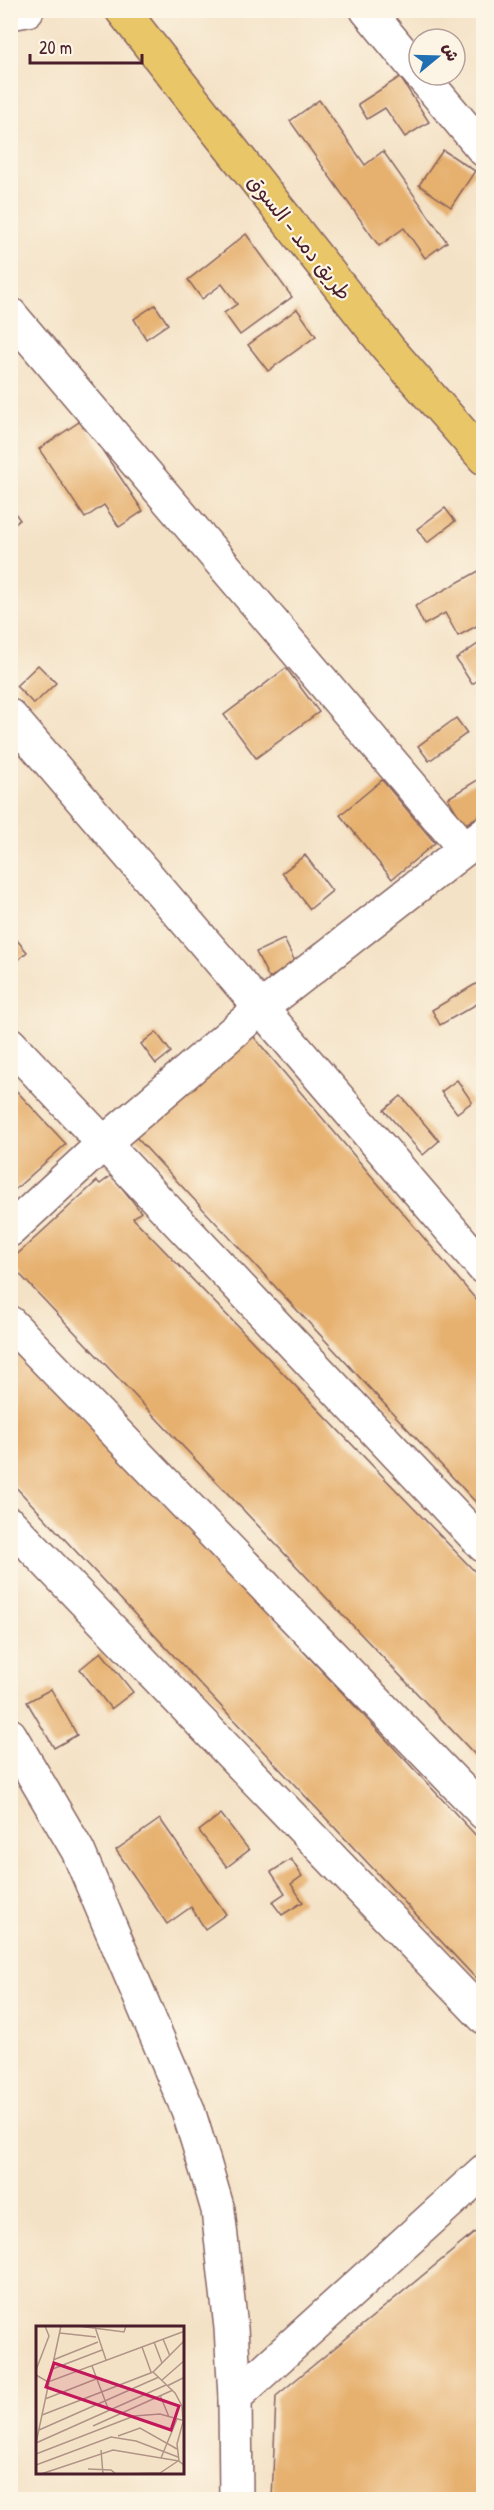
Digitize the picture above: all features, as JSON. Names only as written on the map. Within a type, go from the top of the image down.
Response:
[{"type":"main road","name":"طريق دمد - السوق","points":[[122,10],[387,348],[483,458]]},
{"type":"street","points":[[10,14],[27,10]]},
{"type":"street","points":[[367,10],[407,58]]},
{"type":"street","points":[[431,87],[483,150]]},
{"type":"street","points":[[10,314],[474,841],[261,1008],[105,1142],[10,1230]]},
{"type":"street","points":[[10,716],[483,1268]]},
{"type":"street","points":[[10,1044],[105,1142],[483,1546]]},
{"type":"street","points":[[10,1323],[483,1813]]},
{"type":"street","points":[[10,1524],[483,2017]]},
{"type":"street","points":[[10,1735],[78,1851],[188,2110],[218,2210],[231,2328],[235,2397],[236,2499]]},
{"type":"street","points":[[235,2397],[483,2171]]},
{"type":"building","points":[[400,77],[429,122],[405,137],[385,108],[367,119],[358,104]]},
{"type":"building","points":[[319,100],[365,165],[383,151],[447,242],[425,258],[404,228],[379,246],[290,121]]},
{"type":"building","points":[[443,150],[475,171],[451,207],[419,185]]},
{"type":"building","points":[[246,234],[292,297],[240,335],[224,313],[237,304],[222,284],[202,299],[188,280]]},
{"type":"building","points":[[155,305],[168,324],[146,339],[134,319]]},
{"type":"building","points":[[297,309],[316,336],[268,371],[248,345]]},
{"type":"building","points":[[82,420],[143,511],[119,527],[104,505],[85,518],[39,449]]},
{"type":"building","points":[[10,506],[20,520],[10,526]]},
{"type":"building","points":[[445,508],[455,521],[427,543],[417,529]]},
{"type":"building","points":[[484,568],[484,622],[458,636],[445,613],[424,625],[415,606]]},
{"type":"building","points":[[484,640],[484,676],[472,684],[456,659]]},
{"type":"building","points":[[38,665],[56,683],[34,704],[16,686]]},
{"type":"building","points":[[286,668],[319,712],[256,758],[224,715]]},
{"type":"building","points":[[456,718],[467,733],[429,761],[418,746]]},
{"type":"building","points":[[484,776],[484,813],[464,825],[448,798]]},
{"type":"building","points":[[382,780],[435,843],[392,879],[340,815]]},
{"type":"building","points":[[305,855],[332,891],[310,909],[282,873]]},
{"type":"building","points":[[10,932],[27,952],[15,963],[10,957]]},
{"type":"building","points":[[284,939],[296,964],[269,978],[256,952]]},
{"type":"building","points":[[479,982],[484,989],[484,1000],[440,1025],[432,1010]]},
{"type":"building","points":[[156,1032],[171,1052],[156,1064],[141,1044]]},
{"type":"building","points":[[253,1036],[484,1309],[484,1511],[136,1137]]},
{"type":"building","points":[[457,1080],[472,1102],[457,1113],[441,1092]]},
{"type":"building","points":[[10,1084],[66,1144],[10,1194]]},
{"type":"building","points":[[401,1096],[439,1141],[423,1155],[384,1110]]},
{"type":"building","points":[[112,1175],[141,1212],[133,1218],[484,1581],[484,1764],[10,1264],[10,1261],[97,1181],[100,1184]]},
{"type":"building","points":[[10,1338],[484,1844],[484,1987],[10,1481]]},
{"type":"building","points":[[101,1652],[133,1692],[111,1709],[80,1669]]},
{"type":"building","points":[[51,1689],[77,1735],[54,1748],[27,1702]]},
{"type":"building","points":[[221,1814],[249,1850],[227,1867],[199,1831]]},
{"type":"building","points":[[160,1819],[226,1914],[205,1929],[191,1907],[167,1924],[116,1850]]},
{"type":"building","points":[[291,1859],[302,1876],[291,1884],[303,1902],[282,1915],[272,1902],[285,1893],[271,1872]]},
{"type":"building","points":[[484,2225],[484,2500],[272,2500],[276,2396]]}]
